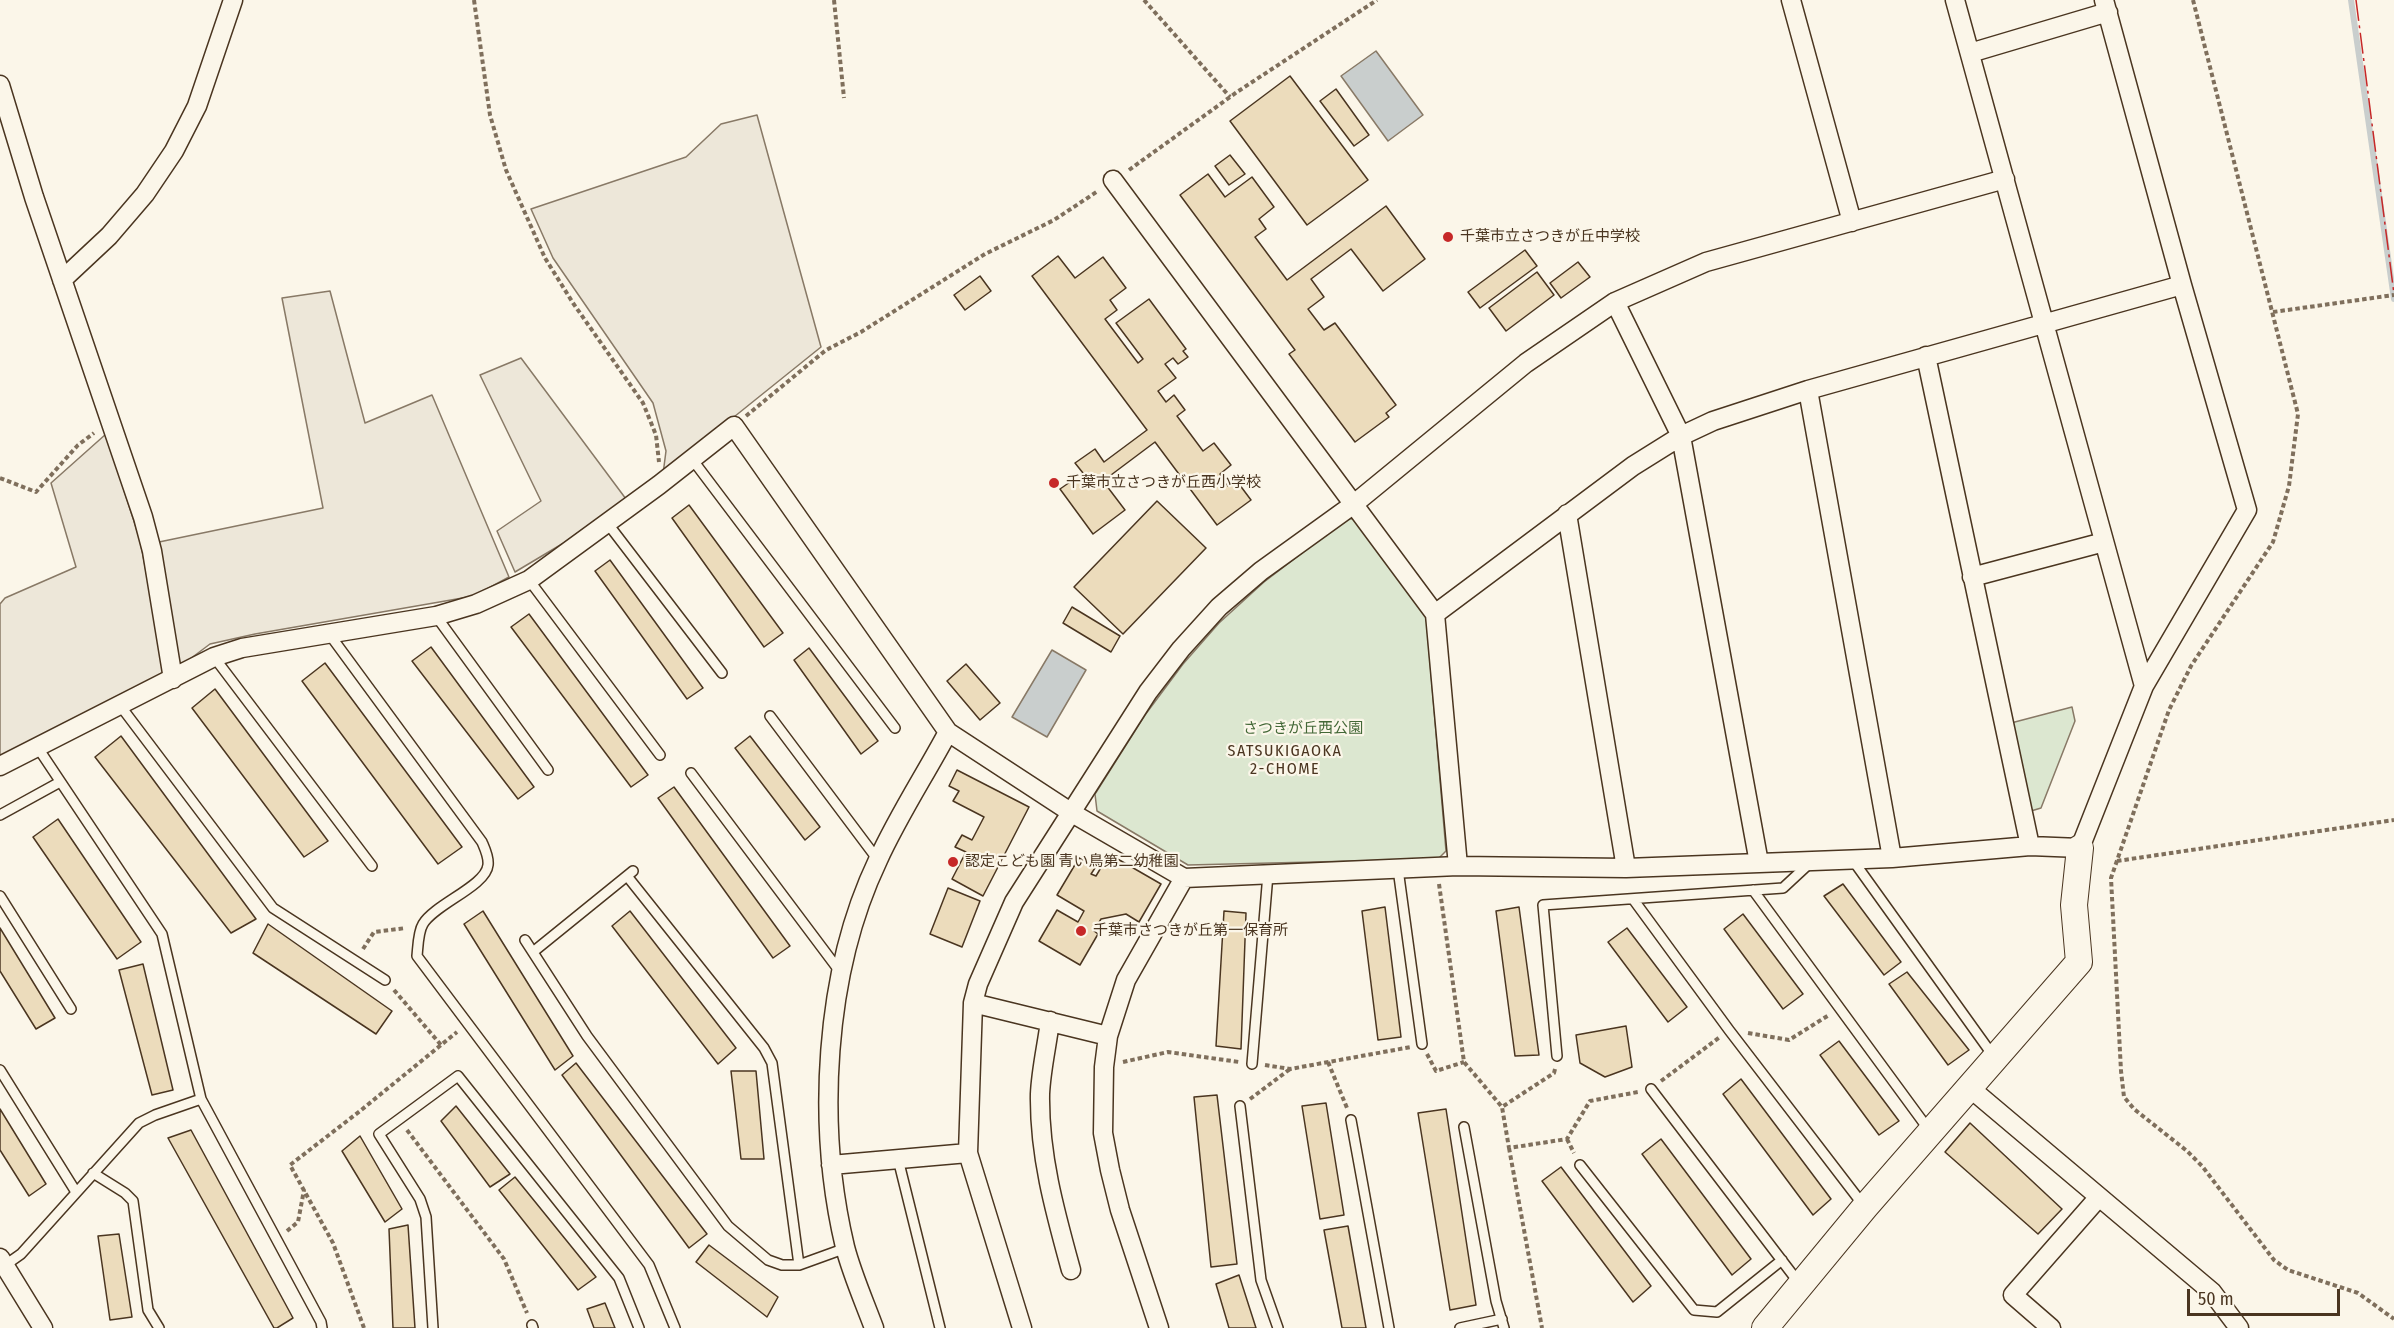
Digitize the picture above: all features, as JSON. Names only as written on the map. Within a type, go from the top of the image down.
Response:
[{"type":"street","points":[[62,280],[109,236],[145,194],[174,151],[197,106],[233,0]]},
{"type":"street","points":[[1791,0],[1852,222]]},
{"type":"street","points":[[1955,0],[2144,686]]},
{"type":"street","points":[[1765,1328],[1865,1207],[2079,962],[2074,906],[2080,848],[2144,686],[2247,510],[2182,285],[2106,6],[1970,53]]},
{"type":"street","points":[[0,85],[62,280],[143,517],[152,551],[173,679]]},
{"type":"street","points":[[1022,1328],[968,1153],[973,1003],[978,984],[1014,902],[1148,692],[1181,649],[1219,607],[1261,570],[1354,504],[1526,363],[1615,302],[1706,262],[2005,178]]},
{"type":"street","points":[[1113,180],[1435,614],[1458,866]]},
{"type":"street","points":[[1435,614],[1633,466],[1681,436],[1739,412],[1808,390],[2182,285]]},
{"type":"street","points":[[1615,302],[1681,436],[1759,863]]},
{"type":"street","points":[[1926,356],[2030,846]]},
{"type":"street","points":[[1808,390],[1892,858]]},
{"type":"street","points":[[0,766],[214,657],[242,648],[436,616],[476,604],[528,580],[608,524],[734,426],[948,732],[1071,813],[1185,878],[1458,866],[1626,868],[1892,858],[2030,846],[2080,848]]},
{"type":"street","points":[[1567,514],[1626,868]]},
{"type":"street","points":[[1972,577],[2104,542]]},
{"type":"street","points":[[874,1328],[846,1248],[831,1165],[829,1063],[846,953],[878,861],[948,732]]},
{"type":"street","points":[[1159,1328],[1120,1210],[1110,1170],[1103,1133],[1104,1066],[1108,1036],[1126,980],[1185,878]]},
{"type":"street","points":[[973,1003],[1108,1036]]},
{"type":"street","points":[[1050,1022],[1040,1093],[1043,1158],[1071,1270]]},
{"type":"street","points":[[1970,1088],[2212,1292],[2240,1328]]},
{"type":"street","points":[[831,1165],[968,1153]]},
{"type":"street","points":[[2051,1328],[2013,1295],[2099,1197]]},
{"type":"street","points":[[2,1264],[43,1328]]},
{"type":"lane","points":[[692,459],[895,728]]},
{"type":"lane","points":[[608,524],[723,673]]},
{"type":"lane","points":[[528,580],[660,756]]},
{"type":"lane","points":[[436,616],[548,770]]},
{"type":"lane","points":[[330,634],[482,842],[488,855],[489,867],[481,878],[431,914],[422,926],[417,956],[649,1265],[675,1328]]},
{"type":"lane","points":[[214,657],[372,866]]},
{"type":"lane","points":[[119,704],[273,908],[385,980]]},
{"type":"lane","points":[[770,716],[878,861]]},
{"type":"lane","points":[[38,748],[162,934],[201,1099],[321,1322],[322,1328]]},
{"type":"lane","points":[[691,773],[842,974]]},
{"type":"lane","points":[[0,815],[60,782]]},
{"type":"lane","points":[[1852,859],[1995,1059]]},
{"type":"lane","points":[[1557,1056],[1543,905],[1783,888],[1812,861]]},
{"type":"lane","points":[[1398,869],[1422,1044]]},
{"type":"lane","points":[[533,952],[630,874],[764,1048],[772,1063],[799,1265]]},
{"type":"lane","points":[[1252,1064],[1268,874]]},
{"type":"lane","points":[[1753,890],[1931,1133]]},
{"type":"lane","points":[[0,896],[71,1009]]},
{"type":"lane","points":[[1633,898],[1729,1030],[1865,1207]]},
{"type":"lane","points":[[525,940],[586,1036],[728,1226],[768,1260],[782,1266],[799,1265],[846,1248]]},
{"type":"lane","points":[[0,1070],[76,1192]]},
{"type":"lane","points":[[434,1328],[426,1217],[420,1199],[379,1134],[458,1076],[620,1278],[639,1328]]},
{"type":"lane","points":[[1650,1089],[1801,1285]]},
{"type":"lane","points":[[2,1264],[21,1254],[140,1123],[155,1115],[201,1099]]},
{"type":"lane","points":[[1240,1106],[1261,1280],[1278,1328]]},
{"type":"lane","points":[[1351,1120],[1389,1328]]},
{"type":"lane","points":[[1460,1328],[1503,1324],[1496,1302],[1464,1127]]},
{"type":"lane","points":[[898,1159],[940,1328]]},
{"type":"lane","points":[[1580,1165],[1694,1310],[1717,1312],[1782,1260]]},
{"type":"lane","points":[[93,1173],[125,1193],[133,1201],[148,1310],[159,1328]]},
{"type":"path","points":[[474,0],[490,115],[506,170],[545,258],[573,303],[643,403],[656,435],[659,485]]},
{"type":"path","points":[[834,0],[844,98]]},
{"type":"path","points":[[1144,0],[1230,97]]},
{"type":"path","points":[[734,426],[826,350],[861,332],[985,254],[1054,220],[1230,97],[1377,0]]},
{"type":"path","points":[[2193,0],[2298,414],[2289,486],[2273,542],[2191,666],[2169,710],[2111,878],[2124,1096],[2134,1109],[2187,1151],[2202,1166],[2274,1260],[2288,1270],[2358,1293],[2394,1319]]},
{"type":"path","points":[[2273,312],[2394,295]]},
{"type":"path","points":[[0,478],[36,492],[78,445],[110,422]]},
{"type":"path","points":[[2117,861],[2394,820]]},
{"type":"path","points":[[1437,867],[1464,1062],[1502,1107]]},
{"type":"path","points":[[355,961],[374,932],[422,926]]},
{"type":"path","points":[[385,980],[441,1045]]},
{"type":"path","points":[[364,1328],[333,1243],[291,1165],[467,1023]]},
{"type":"path","points":[[1104,1066],[1168,1052],[1290,1069],[1422,1044],[1436,1071],[1464,1062]]},
{"type":"path","points":[[1328,1062],[1351,1120]]},
{"type":"path","points":[[1240,1106],[1290,1069]]},
{"type":"path","points":[[399,1120],[504,1259],[533,1327]]},
{"type":"path","points":[[1509,1148],[1542,1328]]},
{"type":"path","points":[[277,1239],[298,1222],[304,1190]]},
{"type":"green space","name":"さつきが丘西公園","points":[[1348,518],[1357,520],[1426,614],[1446,851],[1438,859],[1188,865],[1097,811],[1095,794],[1145,715],[1183,664],[1219,623],[1264,582]]},
{"type":"green space","points":[[2072,707],[2075,721],[2041,808],[2031,811],[2011,723]]},
{"type":"shaded area","points":[[1376,51],[1423,115],[1388,141],[1341,76]]},
{"type":"shaded area","points":[[757,115],[821,347],[663,474],[666,451],[653,403],[553,258],[531,209],[686,157],[721,124]]},
{"type":"shaded area","points":[[330,291],[365,423],[432,395],[509,577],[474,596],[210,644],[178,668],[159,542],[323,508],[282,298]]},
{"type":"shaded area","points":[[521,358],[626,499],[562,544],[515,572],[497,531],[541,501],[480,375]]},
{"type":"shaded area","points":[[106,434],[140,540],[166,675],[0,757],[0,604],[5,598],[76,567],[51,483]]},
{"type":"shaded area","points":[[1052,650],[1086,670],[1047,737],[1012,717]]},
{"type":"building","points":[[1290,76],[1368,180],[1307,225],[1230,121]]},
{"type":"building","points":[[1336,89],[1369,135],[1354,146],[1320,101]]},
{"type":"building","points":[[1230,155],[1245,174],[1229,185],[1215,166]]},
{"type":"building","points":[[1208,174],[1225,197],[1252,177],[1274,207],[1259,219],[1266,229],[1255,237],[1287,280],[1386,206],[1425,259],[1383,291],[1351,249],[1311,279],[1324,297],[1308,309],[1324,330],[1335,323],[1396,405],[1386,413],[1389,417],[1355,442],[1289,354],[1295,350],[1180,195]]},
{"type":"building","points":[[1525,250],[1537,266],[1480,308],[1468,292]]},
{"type":"building","points":[[1058,256],[1075,278],[1103,257],[1126,288],[1110,300],[1117,310],[1105,319],[1138,363],[1143,359],[1116,323],[1149,299],[1186,349],[1183,351],[1188,357],[1178,364],[1173,358],[1165,364],[1176,378],[1158,391],[1166,402],[1174,395],[1185,410],[1177,416],[1203,451],[1214,443],[1231,465],[1220,474],[1228,486],[1236,480],[1251,500],[1217,525],[1155,442],[1103,481],[1125,510],[1093,534],[1060,489],[1083,473],[1075,463],[1095,449],[1104,462],[1147,430],[1032,276]]},
{"type":"building","points":[[1578,262],[1590,277],[1561,298],[1550,283]]},
{"type":"building","points":[[1537,272],[1554,295],[1506,331],[1489,308]]},
{"type":"building","points":[[980,276],[991,291],[965,310],[954,295]]},
{"type":"building","points":[[1157,501],[1206,548],[1123,634],[1074,587]]},
{"type":"building","points":[[689,505],[783,633],[764,647],[672,518]]},
{"type":"building","points":[[610,560],[703,688],[687,699],[595,571]]},
{"type":"building","points":[[1072,607],[1120,636],[1111,652],[1063,623]]},
{"type":"building","points":[[529,614],[648,775],[631,787],[511,627]]},
{"type":"building","points":[[431,647],[534,787],[518,799],[412,661]]},
{"type":"building","points":[[809,648],[878,741],[861,754],[794,660]]},
{"type":"building","points":[[325,663],[462,847],[438,864],[302,681]]},
{"type":"building","points":[[966,664],[1000,703],[980,720],[947,681]]},
{"type":"building","points":[[215,689],[328,841],[304,857],[192,708]]},
{"type":"building","points":[[121,736],[256,919],[231,933],[95,757]]},
{"type":"building","points":[[750,736],[820,827],[805,840],[735,748]]},
{"type":"building","points":[[957,770],[1029,807],[983,896],[952,879],[966,852],[955,847],[962,835],[972,840],[984,817],[953,801],[959,791],[949,786]]},
{"type":"building","points":[[674,787],[790,946],[773,958],[658,798]]},
{"type":"building","points":[[58,819],[141,942],[117,959],[33,837]]},
{"type":"building","points":[[1109,854],[1161,884],[1139,922],[1126,914],[1101,919],[1094,931],[1098,934],[1080,965],[1039,941],[1057,910],[1078,922],[1084,911],[1057,895],[1079,858],[1095,868],[1091,874],[1096,876]]},
{"type":"building","points":[[1843,884],[1901,962],[1884,975],[1824,896]]},
{"type":"building","points":[[948,888],[980,901],[962,947],[930,934]]},
{"type":"building","points":[[1385,907],[1401,1037],[1378,1040],[1362,911]]},
{"type":"building","points":[[1519,907],[1539,1055],[1515,1056],[1496,911]]},
{"type":"building","points":[[483,911],[573,1056],[555,1070],[464,924]]},
{"type":"building","points":[[630,911],[736,1048],[718,1064],[612,926]]},
{"type":"building","points":[[1224,911],[1246,913],[1241,1049],[1216,1046]]},
{"type":"building","points":[[1743,914],[1803,994],[1783,1009],[1724,929]]},
{"type":"building","points":[[268,924],[392,1011],[376,1034],[253,953]]},
{"type":"building","points":[[0,928],[55,1018],[36,1029],[0,971]]},
{"type":"building","points":[[1627,928],[1687,1007],[1668,1022],[1608,942]]},
{"type":"building","points":[[143,964],[173,1090],[152,1095],[119,970]]},
{"type":"building","points":[[1907,972],[1969,1050],[1948,1065],[1889,984]]},
{"type":"building","points":[[1626,1026],[1632,1067],[1605,1077],[1580,1063],[1576,1035]]},
{"type":"building","points":[[1839,1041],[1899,1121],[1879,1135],[1820,1055]]},
{"type":"building","points":[[576,1063],[707,1234],[689,1248],[562,1075]]},
{"type":"building","points":[[731,1071],[756,1071],[764,1159],[741,1159]]},
{"type":"building","points":[[1741,1079],[1831,1199],[1813,1215],[1723,1094]]},
{"type":"building","points":[[1217,1095],[1237,1264],[1211,1267],[1194,1097]]},
{"type":"building","points":[[1326,1103],[1344,1215],[1320,1219],[1302,1106]]},
{"type":"building","points":[[456,1106],[510,1174],[490,1187],[441,1121]]},
{"type":"building","points":[[0,1109],[46,1184],[29,1196],[0,1150]]},
{"type":"building","points":[[1446,1109],[1476,1305],[1450,1310],[1418,1113]]},
{"type":"building","points":[[1970,1123],[2062,1209],[2038,1234],[1945,1152]]},
{"type":"building","points":[[191,1130],[293,1318],[277,1328],[274,1328],[168,1138]]},
{"type":"building","points":[[360,1136],[402,1209],[385,1222],[342,1151]]},
{"type":"building","points":[[1661,1139],[1751,1259],[1732,1275],[1642,1154]]},
{"type":"building","points":[[1561,1167],[1651,1286],[1633,1302],[1542,1181]]},
{"type":"building","points":[[515,1177],[596,1277],[578,1290],[499,1190]]},
{"type":"building","points":[[408,1225],[415,1328],[393,1328],[389,1229]]},
{"type":"building","points":[[1348,1226],[1366,1328],[1342,1328],[1324,1230]]},
{"type":"building","points":[[119,1234],[132,1317],[110,1320],[98,1236]]},
{"type":"building","points":[[709,1245],[778,1297],[767,1317],[696,1262]]},
{"type":"building","points":[[1239,1275],[1256,1328],[1229,1328],[1216,1284]]},
{"type":"building","points":[[605,1303],[615,1328],[594,1328],[587,1309]]},
{"type":"waterway","points":[[2351,0],[2394,299]]},
{"type":"power","points":[[2356,0],[2394,294]]},
{"type":"place","name":"千葉市立さつきが丘中学校","points":[[1448,237]]},
{"type":"place","name":"千葉市立さつきが丘西小学校","points":[[1054,483]]},
{"type":"place","name":"認定こども園 青い鳥第二幼稚園","points":[[953,862]]},
{"type":"place","name":"千葉市さつきが丘第一保育所","points":[[1081,931]]},
{"type":"district","name":"SATSUKIGAOKA 2-CHOME","points":[[1285,761]]}]
